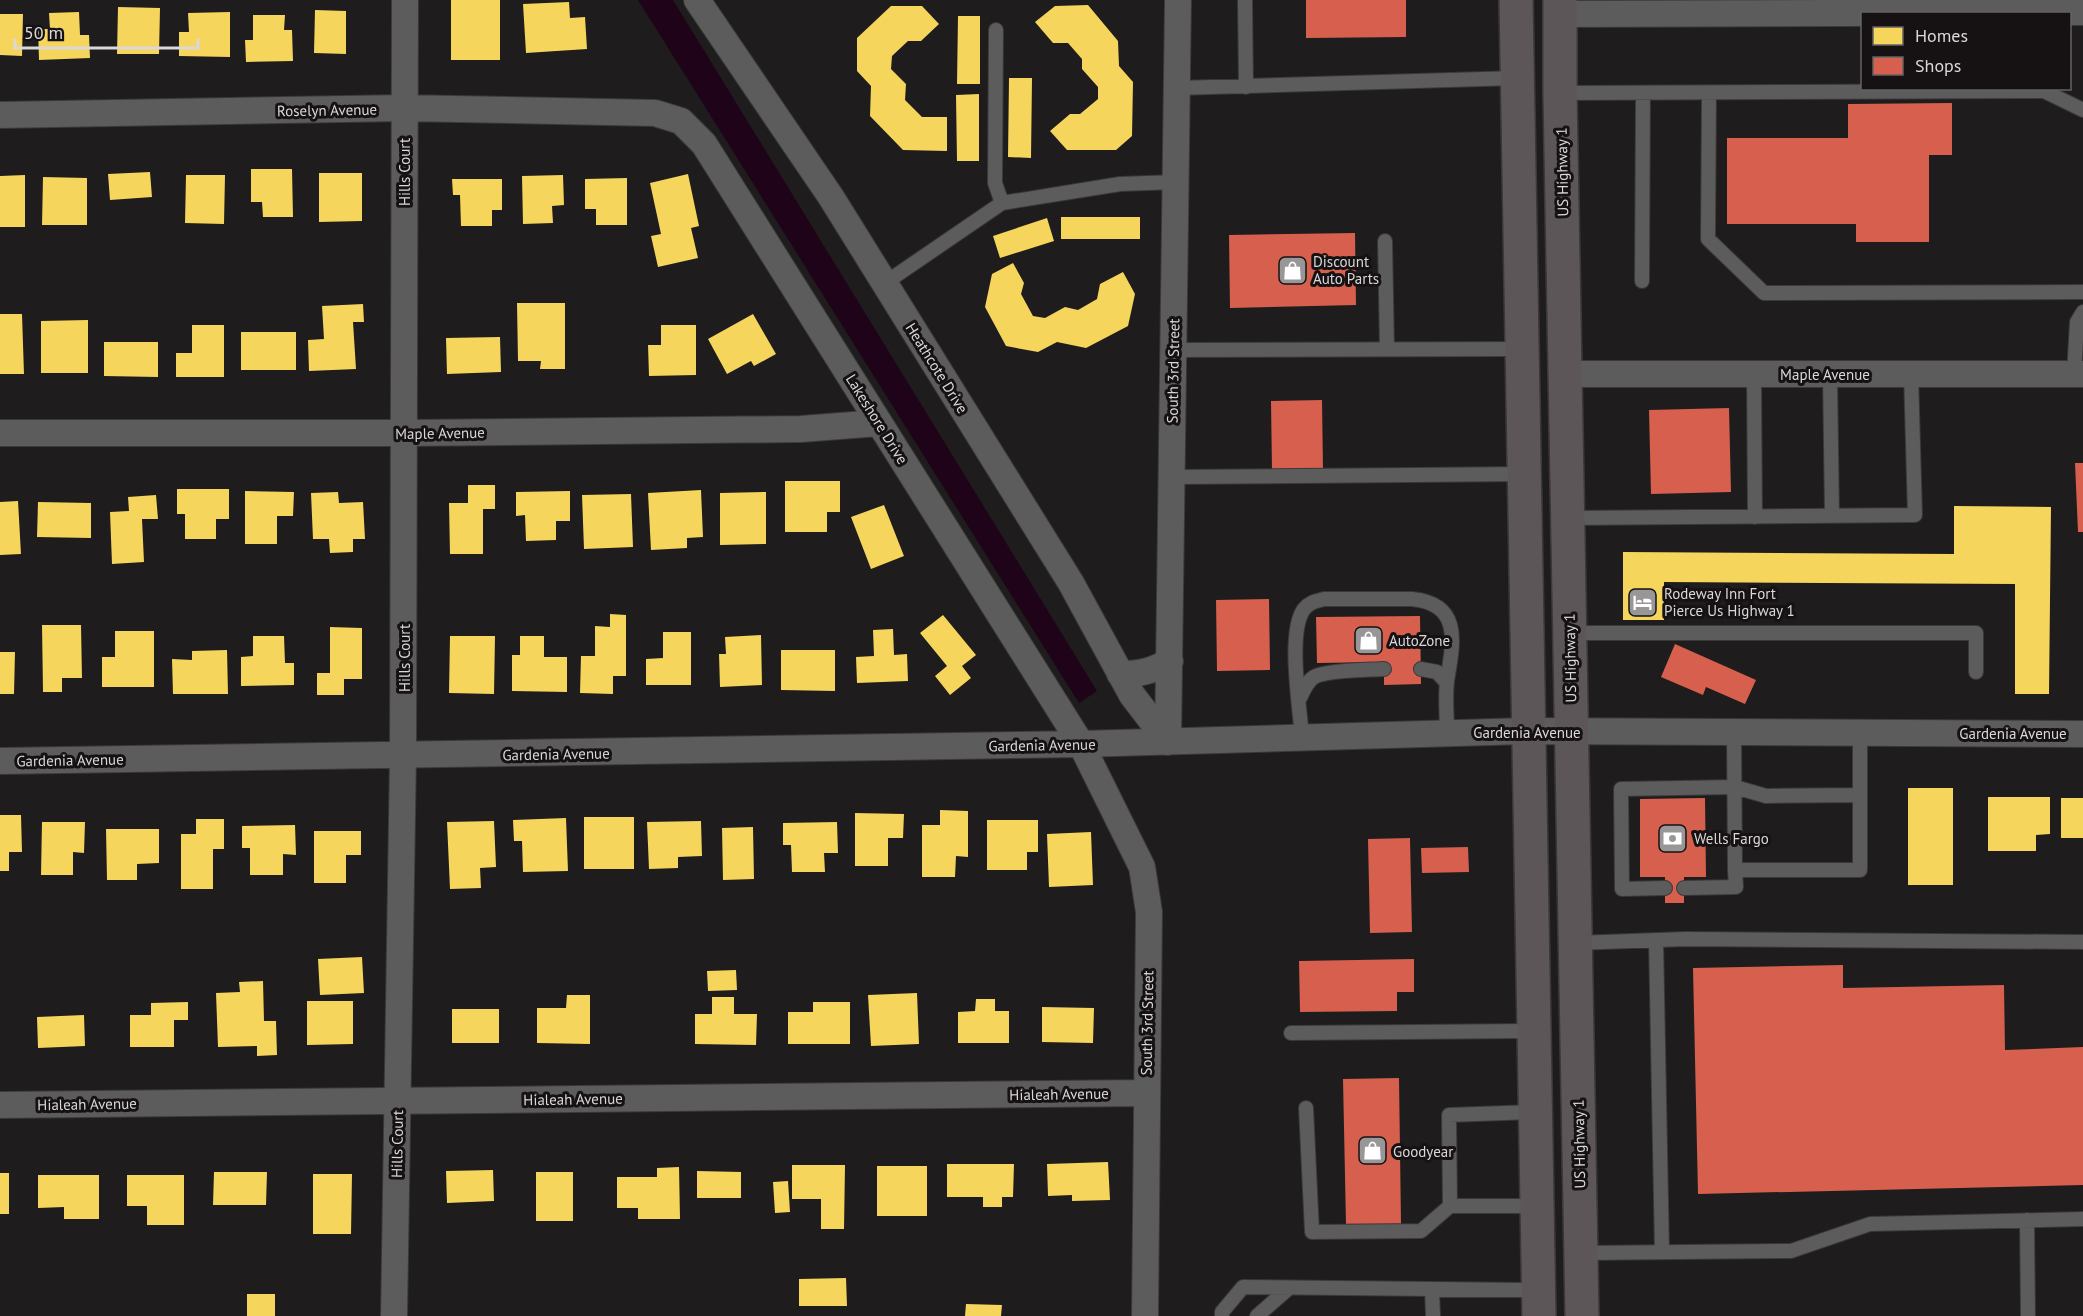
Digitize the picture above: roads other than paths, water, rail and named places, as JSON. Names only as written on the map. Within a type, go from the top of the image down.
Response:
[{"type":"main road","points":[[1516,0],[1539,1303],[1548,1298],[1562,1316]]},
{"type":"main road","name":"US Highway 1","points":[[1561,7],[1560,93],[1582,1316]]},
{"type":"main road","points":[[1537,1197],[1556,1234],[1568,1247],[1581,1253]]},
{"type":"street","name":"Hills Court","points":[[394,1316],[403,756],[405,0]]},
{"type":"street","name":"Heathcote Drive","points":[[697,0],[831,197],[1071,583],[1132,695],[1168,742]]},
{"type":"street","name":"South 3rd Street","points":[[1168,742],[1178,0]]},
{"type":"street","points":[[1561,7],[2075,8]]},
{"type":"street","name":"Roselyn Avenue","points":[[0,115],[404,108],[655,113]]},
{"type":"street","name":"Lakeshore Drive","points":[[655,113],[681,121],[704,144],[1081,744]]},
{"type":"street","name":"Maple Avenue","points":[[1566,374],[2078,374]]},
{"type":"street","name":"Maple Avenue","points":[[0,434],[801,429],[879,423]]},
{"type":"street","points":[[1120,674],[1142,674],[1154,671],[1170,661]]},
{"type":"street","name":"Gardenia Avenue","points":[[0,761],[1081,744],[1530,730],[2083,734]]},
{"type":"street","name":"South 3rd Street","points":[[1081,744],[1142,867],[1149,912],[1145,1316]]},
{"type":"street","name":"Hialeah Avenue","points":[[0,1105],[1146,1093]]},
{"type":"lane","points":[[1245,0],[1246,87]]},
{"type":"lane","points":[[996,30],[995,183],[1002,203]]},
{"type":"lane","points":[[1177,88],[1518,78]]},
{"type":"lane","points":[[1560,93],[2044,91],[2083,110]]},
{"type":"lane","points":[[1642,281],[1643,93]]},
{"type":"lane","points":[[1709,93],[1708,239],[1764,292],[2083,292]]},
{"type":"lane","points":[[885,284],[1002,203],[1120,184],[1176,182]]},
{"type":"lane","points":[[1385,241],[1387,349]]},
{"type":"lane","points":[[2078,374],[2077,322],[2083,312]]},
{"type":"lane","points":[[1174,350],[1523,349]]},
{"type":"lane","points":[[1754,374],[1755,517]]},
{"type":"lane","points":[[1830,374],[1832,516]]},
{"type":"lane","points":[[1568,518],[1915,515],[1911,374]]},
{"type":"lane","points":[[1172,477],[1525,474]]},
{"type":"lane","points":[[1302,738],[1294,661],[1300,621],[1303,610],[1311,602],[1324,599],[1412,599],[1425,600],[1439,606],[1449,619],[1453,631],[1452,663],[1447,683],[1447,733]]},
{"type":"lane","points":[[1570,633],[1976,633],[1976,672]]},
{"type":"lane","points":[[1299,700],[1305,687],[1314,676],[1355,670],[1384,669]]},
{"type":"lane","points":[[1421,669],[1437,672],[1447,683]]},
{"type":"lane","points":[[1684,888],[1736,887],[1734,733]]},
{"type":"lane","points":[[1735,870],[1860,870],[1860,733]]},
{"type":"lane","points":[[1665,888],[1622,889],[1621,789],[1735,787],[1766,796],[1860,795]]},
{"type":"lane","points":[[1575,943],[1656,940],[2083,942]]},
{"type":"lane","points":[[1656,940],[1662,1252]]},
{"type":"lane","points":[[1291,1033],[1534,1031]]},
{"type":"lane","points":[[1306,1108],[1312,1232],[1421,1231],[1450,1206],[1537,1197]]},
{"type":"lane","points":[[1450,1206],[1449,1115],[1535,1112]]},
{"type":"lane","points":[[1581,1253],[1791,1251],[1870,1224],[2083,1218]]},
{"type":"lane","points":[[2027,1220],[2028,1316]]},
{"type":"lane","points":[[1222,1316],[1222,1312],[1243,1287],[1432,1290],[1539,1303]]},
{"type":"lane","points":[[1257,1316],[1289,1288]]},
{"type":"lane","points":[[1432,1290],[1433,1316]]},
{"type":"place","name":"Discount Auto Parts","points":[[1292,270]]},
{"type":"place","name":"Rodeway Inn Fort Pierce Us Highway 1","points":[[1643,602]]},
{"type":"place","name":"AutoZone","points":[[1368,640]]},
{"type":"place","name":"Wells Fargo","points":[[1673,838]]},
{"type":"place","name":"Goodyear","points":[[1372,1151]]}]
